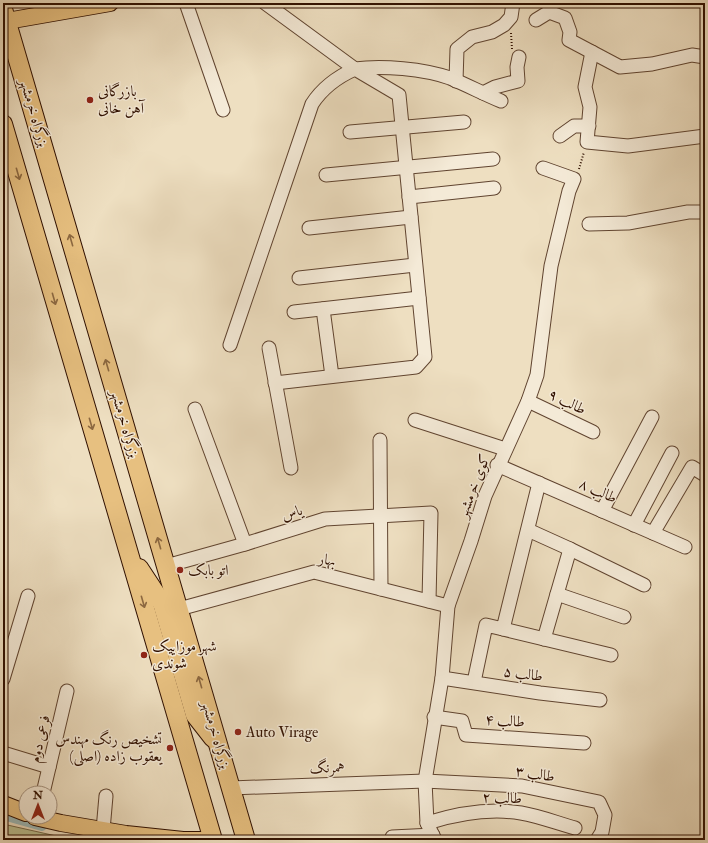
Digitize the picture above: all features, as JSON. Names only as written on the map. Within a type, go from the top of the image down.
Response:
[{"type":"highway","name":"بزرگراه خرمشهر","points":[[5,15],[179,609],[184,652],[218,744],[246,840]]},
{"type":"highway","points":[[5,134],[212,839]]},
{"type":"highway","points":[[128,552],[162,603],[184,652],[160,659]]},
{"type":"main road","points":[[5,15],[110,3]]},
{"type":"main road","points":[[3,804],[18,810]]},
{"type":"main road","points":[[58,821],[103,830],[183,840],[212,839]]},
{"type":"street","points":[[186,3],[223,110]]},
{"type":"street","points":[[265,3],[355,69],[398,95],[425,357],[416,367],[276,383]]},
{"type":"street","points":[[456,81],[457,49],[472,37],[492,32],[504,25],[511,17],[513,3]]},
{"type":"street","points":[[536,20],[549,12],[565,18],[570,32],[569,40],[620,67],[652,64],[692,55],[705,56]]},
{"type":"street","points":[[592,52],[585,87],[590,107],[587,142],[628,146],[705,136]]},
{"type":"street","points":[[483,93],[494,86],[518,81],[517,67],[520,57]]},
{"type":"street","points":[[230,345],[312,104],[318,94],[341,75],[355,69],[370,67],[429,73],[456,81],[500,101]]},
{"type":"street","points":[[350,132],[464,122]]},
{"type":"street","points":[[560,136],[574,126],[589,126]]},
{"type":"street","points":[[326,175],[493,159]]},
{"type":"street","points":[[543,168],[574,179]]},
{"type":"street","name":"کوی خرمشهر","points":[[432,833],[424,781],[442,678],[448,606],[485,496],[497,465],[528,401],[537,375],[551,266],[569,191],[574,179]]},
{"type":"street","points":[[409,197],[494,188]]},
{"type":"street","points":[[589,224],[628,223],[688,212],[705,212]]},
{"type":"street","points":[[309,228],[411,217]]},
{"type":"street","points":[[299,278],[415,264]]},
{"type":"street","points":[[294,312],[419,298]]},
{"type":"street","points":[[323,308],[332,376]]},
{"type":"street","points":[[269,348],[291,468]]},
{"type":"street","name":"طالب ۹","points":[[528,401],[593,432]]},
{"type":"street","points":[[195,409],[245,544]]},
{"type":"street","points":[[602,511],[652,417]]},
{"type":"street","points":[[415,420],[505,449]]},
{"type":"street","points":[[380,440],[381,589]]},
{"type":"street","points":[[634,525],[672,453]]},
{"type":"street","name":"طالب ۸","points":[[497,465],[685,547]]},
{"type":"street","points":[[653,533],[692,467],[705,475]]},
{"type":"street","points":[[503,629],[539,483]]},
{"type":"street","name":"یاس","points":[[166,566],[245,544],[325,519],[431,513],[429,601]]},
{"type":"street","points":[[528,530],[644,585]]},
{"type":"street","points":[[544,639],[570,549]]},
{"type":"street","name":"بهار","points":[[179,609],[314,572],[448,606]]},
{"type":"street","points":[[557,594],[624,617]]},
{"type":"street","points":[[3,679],[28,596]]},
{"type":"street","points":[[474,682],[486,625],[611,655]]},
{"type":"street","name":"طالب ۵","points":[[442,678],[600,700]]},
{"type":"street","name":"فرعی دوم","points":[[45,785],[67,691]]},
{"type":"street","name":"طالب ۴","points":[[434,717],[462,721],[466,735],[584,743]]},
{"type":"street","points":[[3,752],[49,768]]},
{"type":"street","name":"همرنگ","points":[[231,788],[424,781]]},
{"type":"street","name":"طالب ۳","points":[[424,781],[522,786],[599,802],[605,815],[602,832],[597,840]]},
{"type":"street","points":[[103,830],[106,796]]},
{"type":"street","name":"طالب ۲","points":[[392,837],[432,833],[442,818],[485,812],[522,813],[575,828]]},
{"type":"path","points":[[511,17],[517,22],[512,28],[511,48],[520,57]]},
{"type":"path","points":[[574,179],[581,164],[587,142]]},
{"type":"green space","points":[[3,824],[74,840],[3,840]]},
{"type":"waterway","points":[[3,815],[42,826]]},
{"type":"place","name":"بازرگانی آهن خانی","points":[[90,100]]},
{"type":"place","name":"اتو بابک","points":[[180,570]]},
{"type":"place","name":"شهر موزاییک شوندی","points":[[144,655]]},
{"type":"place","name":"Auto Virage","points":[[238,732]]},
{"type":"place","name":"تشخیص رنگ مهندس یعقوب زاده (اصلی)","points":[[170,748]]}]
